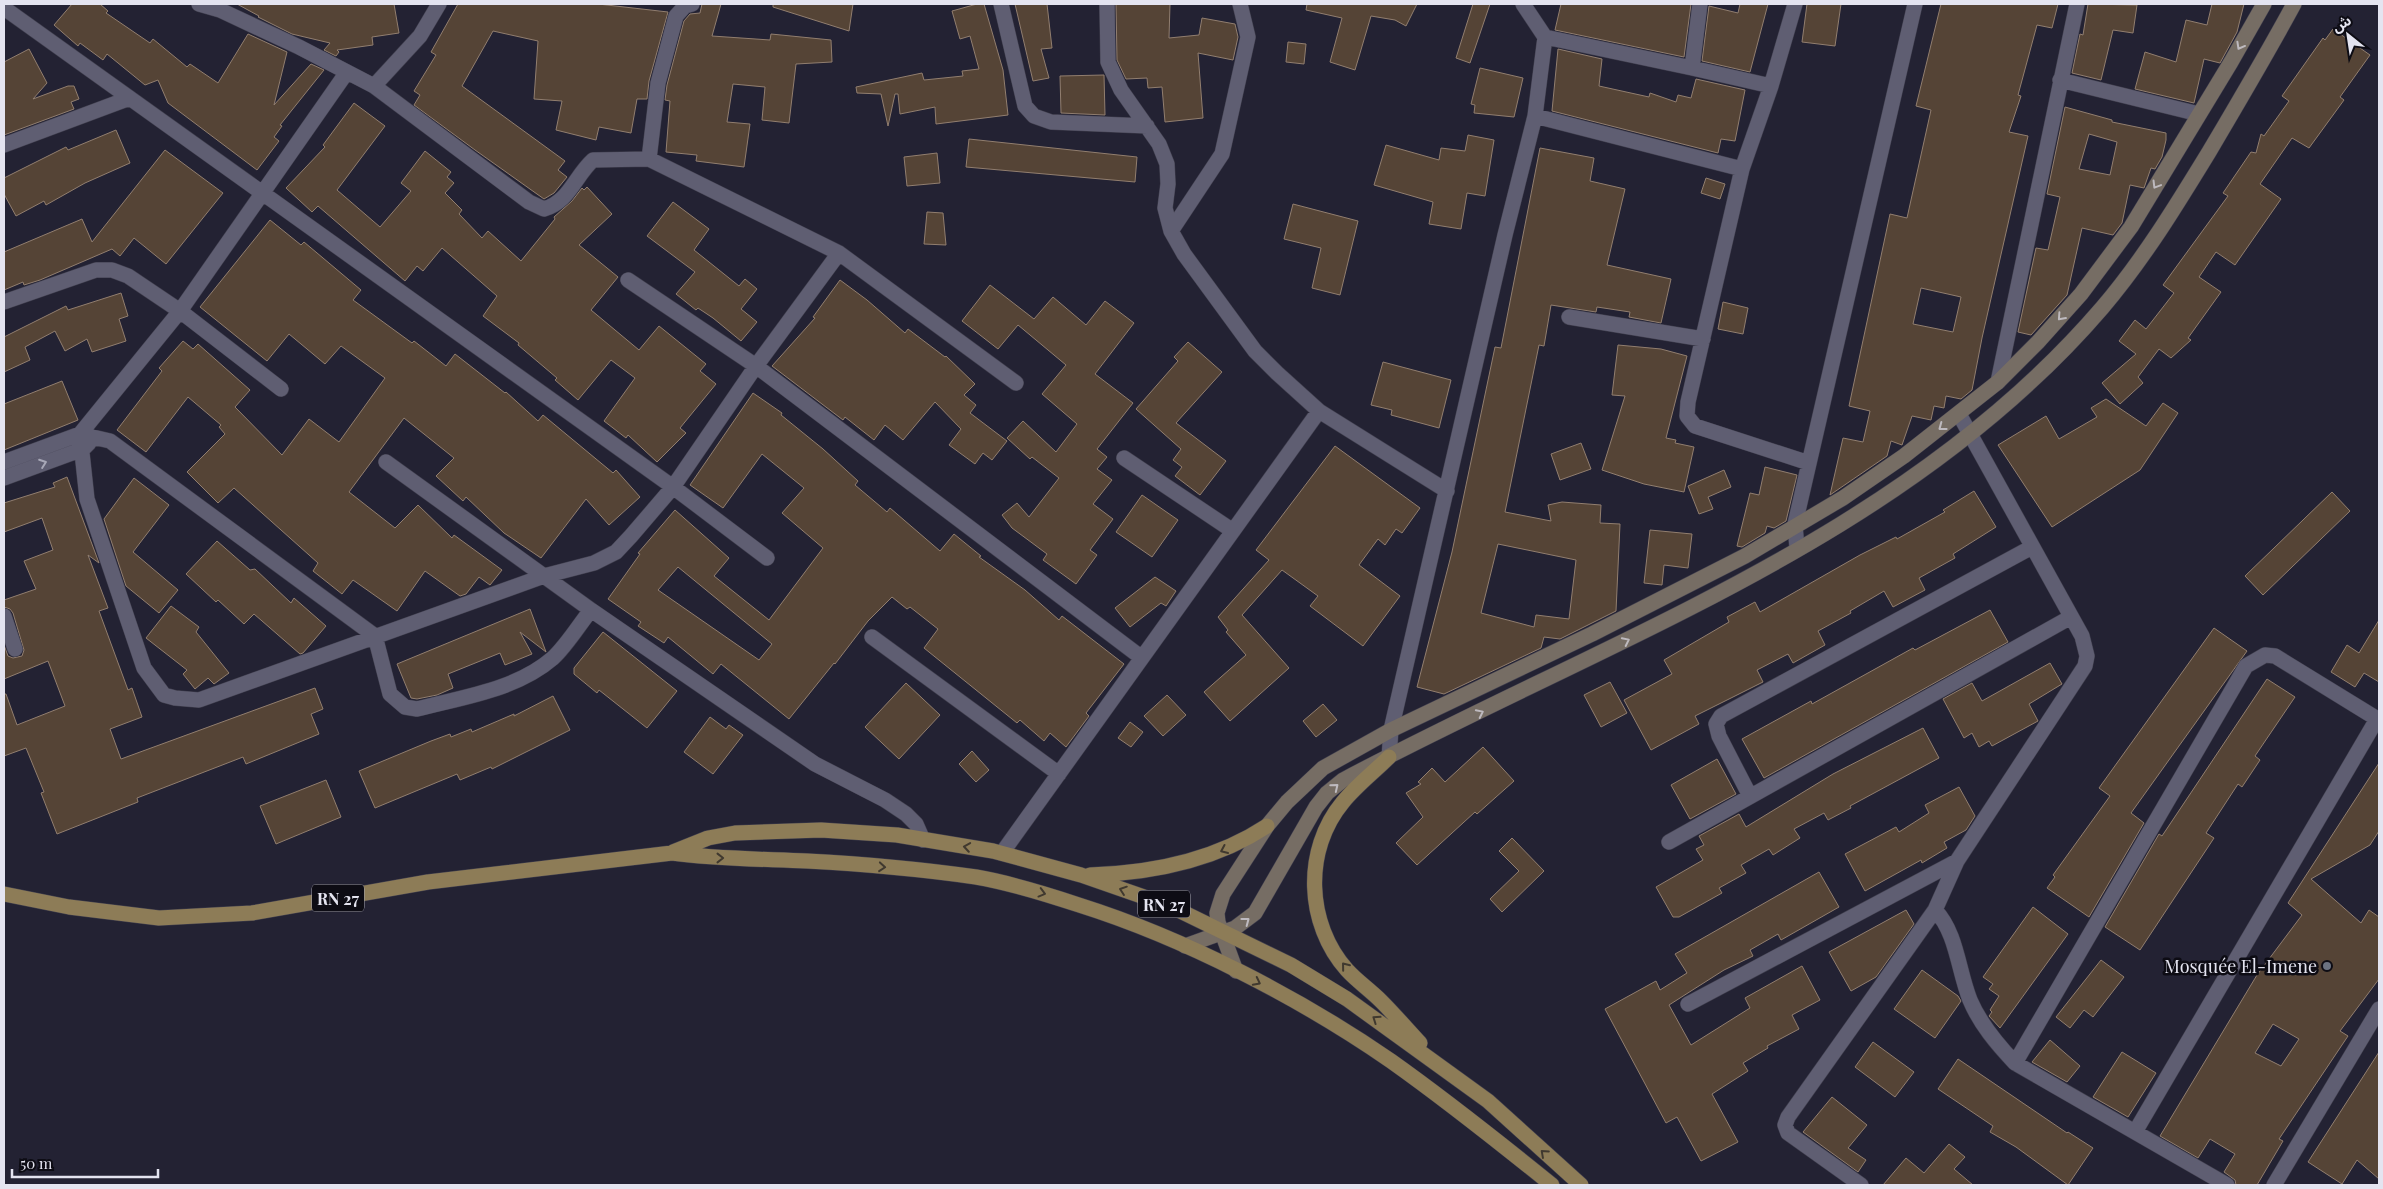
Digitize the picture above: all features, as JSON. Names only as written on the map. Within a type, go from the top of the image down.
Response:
[{"type":"main road","points":[[1389,757],[1343,802],[1328,825],[1319,848],[1314,873],[1314,894],[1326,937],[1347,970],[1381,1001],[1440,1064]]},
{"type":"main road","points":[[1081,875],[1146,869],[1208,857],[1231,847],[1267,826]]},
{"type":"main road","name":"RN 27","points":[[672,853],[708,838],[735,833],[821,830],[897,835],[1002,853],[1081,875],[1170,906],[1290,965],[1348,999],[1488,1100],[1580,1185]]},
{"type":"main road","name":"RN 27","points":[[4,894],[69,907],[159,918],[252,913],[428,882],[672,853],[710,858],[877,866],[979,878],[1047,894],[1118,917],[1185,946],[1274,991],[1390,1061],[1552,1185]]},
{"type":"street","points":[[199,4],[220,10],[374,86],[529,202],[544,209],[556,205],[566,196],[584,168],[593,160],[649,159],[839,253],[1016,384]]},
{"type":"street","points":[[374,86],[420,36],[439,4]]},
{"type":"street","points":[[649,159],[658,83],[676,16],[685,6],[692,4]]},
{"type":"street","points":[[1000,4],[1026,106],[1034,116],[1051,122],[1147,126]]},
{"type":"street","points":[[1107,4],[1108,62],[1112,76],[1160,144],[1167,164],[1168,184],[1165,208],[1171,231],[1184,254],[1255,351],[1319,411],[1446,491]]},
{"type":"street","points":[[1171,231],[1222,154],[1248,36],[1240,4]]},
{"type":"street","points":[[1389,757],[1391,730],[1535,116],[1545,37],[1523,4]]},
{"type":"street","points":[[1692,68],[1700,4]]},
{"type":"street","points":[[1795,4],[1771,86],[1742,169],[1688,402],[1687,416],[1694,426],[1809,463]]},
{"type":"street","points":[[1796,549],[1795,524],[1915,4]]},
{"type":"street","points":[[1998,382],[2077,4]]},
{"type":"street","points":[[1236,971],[1218,922],[1220,902],[1267,826],[1287,802],[1324,768],[1391,730],[1700,580],[1745,556],[1795,524],[1843,498],[1959,414],[1998,382],[2038,342],[2080,294],[2131,227],[2264,4]]},
{"type":"street","points":[[1185,946],[1243,924],[1255,914],[1316,807],[1327,793],[1343,780],[1662,624],[1796,549],[1884,497],[2002,408],[2058,356],[2101,310],[2136,265],[2181,198],[2264,60],[2294,4]]},
{"type":"street","points":[[4,8],[673,487],[767,558]]},
{"type":"street","points":[[1545,37],[1771,86]]},
{"type":"street","points":[[4,478],[82,441],[180,311],[347,72]]},
{"type":"street","points":[[2060,80],[2199,114]]},
{"type":"street","points":[[4,145],[130,98]]},
{"type":"street","points":[[1535,116],[1742,169]]},
{"type":"street","points":[[82,441],[83,476],[88,499],[144,668],[164,695],[199,700],[544,576],[594,564],[616,552],[673,487],[756,366],[839,253]]},
{"type":"street","points":[[4,302],[96,270],[112,270],[128,276],[180,311],[281,389]]},
{"type":"street","points":[[628,280],[756,366],[1142,658]]},
{"type":"street","points":[[1569,316],[1704,339]]},
{"type":"street","points":[[1002,853],[1319,411]]},
{"type":"street","points":[[1861,1185],[1798,1142],[1788,1133],[1785,1125],[1795,1106],[1935,910],[1957,861],[2084,666],[2087,656],[2086,646],[2071,617],[1959,414]]},
{"type":"street","points":[[4,462],[96,437],[110,441],[375,636],[390,694],[405,707],[417,709],[498,688],[538,670],[554,657],[591,610]]},
{"type":"street","points":[[1124,458],[1233,531]]},
{"type":"street","points":[[386,462],[591,610],[815,764],[885,800],[906,814],[916,824],[924,840]]},
{"type":"street","points":[[1750,796],[1719,736],[1716,724],[1721,716],[2032,547]]},
{"type":"street","points":[[4,616],[15,649]]},
{"type":"street","points":[[1669,842],[2071,617]]},
{"type":"street","points":[[872,637],[1059,774]]},
{"type":"street","points":[[2014,1063],[2246,666],[2264,655],[2275,656],[2378,719],[2135,1132]]},
{"type":"street","points":[[1688,1004],[1957,861]]},
{"type":"street","points":[[1935,910],[1948,929],[1970,1002],[1990,1036],[2014,1063],[2227,1185]]},
{"type":"street","points":[[2274,1185],[2379,1009]]},
{"type":"building","points":[[72,4],[100,4],[108,11],[106,13],[150,43],[153,39],[187,67],[190,64],[218,83],[248,34],[287,52],[274,105],[311,64],[324,70],[280,125],[282,126],[274,137],[279,141],[257,170],[168,103],[158,80],[145,85],[107,54],[103,60],[80,43],[78,46],[54,25]]},
{"type":"building","points":[[237,4],[394,4],[399,33],[372,37],[373,45],[337,50],[339,52],[336,56],[324,50],[330,43],[292,34]]},
{"type":"building","points":[[458,4],[598,4],[668,12],[649,81],[647,99],[637,99],[631,133],[599,127],[596,140],[556,130],[562,101],[534,99],[538,41],[493,31],[462,86],[565,161],[558,170],[567,177],[554,193],[544,199],[414,105],[420,95],[414,91],[436,55],[431,52]]},
{"type":"building","points":[[702,4],[721,4],[712,36],[770,40],[771,34],[831,40],[832,62],[796,64],[789,123],[762,120],[765,87],[733,84],[727,122],[750,124],[744,167],[696,161],[697,155],[666,152],[670,101],[665,100],[667,85],[684,21],[690,14],[700,13]]},
{"type":"building","points":[[773,4],[853,4],[849,31],[773,7]]},
{"type":"building","points":[[984,4],[1003,70],[1008,115],[936,124],[935,107],[900,114],[898,94],[895,94],[888,126],[881,94],[857,93],[856,87],[922,73],[924,80],[963,76],[962,71],[979,69],[970,36],[960,39],[952,11]]},
{"type":"building","points":[[1015,4],[1047,4],[1052,48],[1041,49],[1049,78],[1033,81]]},
{"type":"building","points":[[1116,4],[1170,4],[1169,38],[1199,35],[1202,18],[1235,24],[1238,37],[1233,60],[1198,53],[1203,118],[1165,122],[1162,87],[1148,88],[1147,78],[1126,79],[1117,60]]},
{"type":"building","points":[[1307,4],[1417,4],[1406,26],[1395,20],[1371,16],[1355,70],[1330,62],[1342,18],[1306,10]]},
{"type":"building","points":[[1473,4],[1490,4],[1470,63],[1456,58]]},
{"type":"building","points":[[1561,4],[1691,4],[1684,57],[1555,30]]},
{"type":"building","points":[[1740,4],[1768,4],[1750,72],[1702,61],[1709,6],[1738,13]]},
{"type":"building","points":[[1807,4],[1841,4],[1835,46],[1802,42]]},
{"type":"building","points":[[1941,4],[2058,4],[2052,28],[2037,25],[2018,95],[2021,96],[2009,132],[2028,136],[1972,390],[1961,399],[1946,396],[1944,408],[1934,406],[1931,420],[1912,416],[1902,445],[1891,441],[1887,456],[1830,495],[1843,438],[1863,442],[1870,411],[1849,406],[1890,214],[1907,218],[1931,110],[1916,106]],"holes":[[[1921,288],[1961,297],[1953,332],[1913,324]]]},
{"type":"building","points":[[2088,4],[2137,5],[2133,33],[2113,30],[2101,80],[2072,73],[2080,34],[2083,35]]},
{"type":"building","points":[[2212,4],[2244,4],[2237,32],[2220,63],[2204,59],[2194,103],[2135,89],[2145,52],[2176,62],[2186,20],[2207,25]]},
{"type":"building","points":[[2333,29],[2370,55],[2340,97],[2344,100],[2309,148],[2292,138],[2260,184],[2281,199],[2235,265],[2216,252],[2199,277],[2221,292],[2188,338],[2191,340],[2171,358],[2159,349],[2138,377],[2143,383],[2120,404],[2102,383],[2136,354],[2119,341],[2135,320],[2146,329],[2174,293],[2163,285],[2228,196],[2223,193],[2251,152],[2256,153],[2261,134],[2264,136],[2289,101],[2282,96],[2323,38],[2325,40]]},
{"type":"building","points":[[1288,42],[1306,44],[1304,64],[1286,62]]},
{"type":"building","points":[[29,49],[47,83],[33,99],[68,86],[74,86],[79,99],[71,102],[74,109],[4,135],[4,62]]},
{"type":"building","points":[[1558,49],[1602,59],[1599,86],[1649,97],[1650,93],[1676,102],[1678,95],[1691,98],[1696,79],[1745,90],[1735,141],[1721,139],[1718,153],[1552,111]]},
{"type":"building","points":[[1480,68],[1523,78],[1514,117],[1474,113],[1475,105],[1471,104]]},
{"type":"building","points":[[1104,75],[1105,115],[1061,113],[1060,76]]},
{"type":"building","points":[[354,103],[385,126],[337,190],[380,227],[411,191],[401,183],[425,151],[451,172],[447,177],[454,183],[445,193],[462,210],[459,214],[482,238],[488,231],[521,261],[555,219],[554,217],[572,201],[582,188],[584,190],[587,187],[612,214],[579,245],[618,277],[591,310],[639,350],[659,326],[706,364],[700,371],[716,384],[680,428],[686,433],[657,462],[628,435],[626,438],[604,421],[635,378],[611,360],[578,400],[555,380],[557,378],[518,345],[519,343],[483,316],[497,296],[442,248],[423,271],[417,266],[405,281],[318,206],[312,212],[286,188],[325,147],[323,145]]},
{"type":"building","points":[[2065,107],[2112,120],[2112,122],[2166,133],[2162,157],[2155,169],[2151,168],[2144,188],[2130,185],[2122,223],[2113,235],[2082,228],[2067,295],[2031,335],[2018,332],[2036,248],[2048,250],[2060,197],[2047,194]],"holes":[[[2089,134],[2117,142],[2110,175],[2079,169]]]},
{"type":"building","points":[[116,130],[130,163],[85,183],[46,205],[44,201],[16,216],[4,194],[4,178],[66,147],[68,150]]},
{"type":"building","points":[[1468,135],[1494,140],[1485,196],[1467,193],[1461,229],[1429,224],[1433,202],[1374,185],[1386,145],[1439,160],[1441,148],[1465,151]]},
{"type":"building","points":[[969,139],[1137,157],[1135,182],[966,167]]},
{"type":"building","points":[[1540,148],[1594,158],[1590,181],[1625,189],[1607,265],[1671,279],[1661,323],[1629,317],[1630,312],[1597,307],[1596,312],[1551,305],[1544,346],[1539,345],[1505,512],[1551,521],[1548,505],[1562,502],[1601,505],[1600,523],[1620,524],[1616,611],[1560,639],[1544,637],[1541,648],[1444,694],[1417,687],[1452,552],[1495,347],[1501,348]],"holes":[[[1498,544],[1576,560],[1569,619],[1536,615],[1534,627],[1481,613]]]},
{"type":"building","points":[[165,150],[223,193],[166,264],[134,238],[120,256],[112,249],[40,280],[24,285],[23,282],[4,290],[4,252],[82,219],[92,242]]},
{"type":"building","points":[[937,153],[940,183],[907,186],[904,157]]},
{"type":"building","points":[[1706,178],[1725,184],[1720,199],[1701,193]]},
{"type":"building","points":[[673,202],[709,229],[694,250],[739,286],[745,279],[757,289],[741,309],[757,322],[741,341],[713,318],[698,308],[696,310],[676,294],[695,272],[647,236]]},
{"type":"building","points":[[1293,204],[1358,221],[1340,295],[1312,288],[1321,248],[1284,239]]},
{"type":"building","points":[[927,212],[943,213],[946,245],[924,244]]},
{"type":"building","points":[[270,220],[301,245],[304,242],[361,290],[353,300],[412,343],[414,341],[446,366],[455,354],[506,392],[538,421],[543,415],[613,473],[616,470],[640,497],[609,525],[586,499],[541,558],[504,533],[466,497],[463,501],[436,476],[454,458],[404,418],[349,492],[395,528],[418,505],[452,538],[454,535],[502,570],[490,585],[479,577],[466,594],[460,596],[425,571],[397,611],[353,580],[342,594],[313,571],[318,563],[234,488],[218,503],[187,472],[225,434],[219,427],[221,425],[188,397],[146,452],[117,430],[162,371],[159,368],[183,341],[193,349],[198,344],[250,390],[235,407],[282,455],[309,419],[339,442],[385,378],[341,346],[325,364],[289,334],[267,361],[200,307]]},
{"type":"building","points":[[840,280],[867,300],[905,333],[908,329],[946,356],[975,384],[964,395],[976,405],[970,413],[1007,441],[992,460],[983,453],[975,464],[949,445],[961,429],[935,402],[903,440],[885,425],[874,440],[845,417],[843,420],[772,366],[815,318],[813,317]]},
{"type":"building","points":[[990,285],[1034,319],[1053,297],[1086,325],[1105,301],[1134,323],[1095,374],[1133,403],[1097,449],[1107,457],[1097,469],[1112,480],[1093,504],[1113,519],[1090,550],[1097,555],[1076,584],[1043,560],[1047,554],[1012,528],[1002,515],[1017,503],[1029,517],[1059,478],[1032,457],[1030,459],[1007,438],[1023,421],[1056,452],[1077,424],[1042,394],[1066,365],[1018,325],[998,349],[962,321]]},
{"type":"building","points":[[121,293],[128,316],[119,319],[126,341],[92,352],[87,339],[65,351],[55,331],[25,347],[30,360],[4,372],[4,337],[66,306],[68,310]]},
{"type":"building","points":[[1723,302],[1748,308],[1743,334],[1718,329]]},
{"type":"building","points":[[1188,342],[1222,372],[1176,423],[1226,461],[1200,495],[1175,476],[1182,467],[1173,460],[1181,449],[1136,409],[1178,361],[1174,357]]},
{"type":"building","points":[[1618,345],[1661,349],[1687,356],[1666,438],[1676,440],[1675,443],[1694,447],[1684,492],[1644,484],[1602,470],[1625,396],[1612,395]]},
{"type":"building","points":[[1383,362],[1451,380],[1439,428],[1391,415],[1392,410],[1371,405]]},
{"type":"building","points":[[62,381],[78,420],[4,450],[4,404]]},
{"type":"building","points":[[753,393],[782,413],[781,415],[823,449],[858,481],[855,485],[887,512],[890,508],[940,551],[954,534],[981,556],[979,557],[1025,590],[1059,620],[1062,616],[1124,664],[1086,713],[1089,716],[1066,747],[1050,733],[1044,741],[1020,720],[1017,723],[924,648],[938,629],[910,607],[907,609],[892,597],[868,621],[789,719],[721,664],[713,674],[668,637],[664,643],[638,626],[641,622],[608,599],[640,554],[638,553],[675,510],[729,558],[714,576],[769,620],[823,548],[782,513],[804,488],[762,454],[723,508],[690,485]],"holes":[[[678,567],[772,644],[759,660],[658,590]]]},
{"type":"building","points":[[2106,399],[2146,426],[2163,403],[2178,413],[2140,470],[2052,527],[1998,445],[2046,416],[2059,439],[2097,417],[2091,408]]},
{"type":"building","points":[[1581,443],[1591,469],[1560,480],[1551,454]]},
{"type":"building","points":[[1335,446],[1420,508],[1402,533],[1396,529],[1385,545],[1378,539],[1359,565],[1400,596],[1363,646],[1310,606],[1318,596],[1282,570],[1242,615],[1289,668],[1230,721],[1204,692],[1246,655],[1226,632],[1228,630],[1218,617],[1269,560],[1256,550]]},
{"type":"building","points":[[1765,467],[1797,475],[1786,521],[1774,528],[1767,526],[1765,533],[1742,547],[1737,546],[1750,493],[1759,495]]},
{"type":"building","points":[[1724,470],[1731,487],[1708,497],[1713,509],[1699,514],[1688,486]]},
{"type":"building","points":[[67,477],[99,563],[88,555],[108,608],[99,611],[128,690],[132,688],[142,717],[110,729],[121,759],[315,688],[323,709],[311,714],[319,734],[246,764],[243,757],[137,798],[138,802],[57,834],[41,793],[44,792],[26,748],[4,756],[4,694],[6,694],[17,725],[65,706],[48,661],[4,679],[4,645],[8,656],[13,658],[22,656],[24,650],[13,613],[10,609],[4,607],[4,600],[36,589],[24,561],[53,550],[42,518],[4,532],[4,503],[55,487],[53,483]]},
{"type":"building","points":[[134,478],[169,505],[133,552],[178,590],[159,613],[126,586],[104,519]]},
{"type":"building","points":[[1974,491],[1996,527],[1953,554],[1955,558],[1919,578],[1925,590],[1893,607],[1884,591],[1850,611],[1851,613],[1818,631],[1825,645],[1793,663],[1788,654],[1757,670],[1763,682],[1695,716],[1699,724],[1651,750],[1624,700],[1672,674],[1664,660],[1729,622],[1727,617],[1755,602],[1760,612],[1860,555],[1896,537],[1897,539],[1945,512],[1943,510]]},
{"type":"building","points":[[2332,492],[2350,511],[2263,595],[2245,576]]},
{"type":"building","points":[[1142,495],[1178,520],[1152,557],[1116,532]]},
{"type":"building","points":[[1650,530],[1692,534],[1688,568],[1664,565],[1662,585],[1644,583]]},
{"type":"building","points":[[217,541],[250,570],[255,569],[291,603],[294,598],[326,626],[303,653],[300,654],[254,614],[244,624],[218,600],[216,602],[186,574]]},
{"type":"building","points":[[1155,577],[1176,591],[1166,606],[1161,603],[1130,627],[1115,608]]},
{"type":"building","points":[[171,606],[199,627],[196,632],[229,673],[214,684],[208,678],[195,689],[183,674],[187,670],[146,638]]},
{"type":"building","points":[[530,609],[546,652],[520,632],[532,654],[505,665],[500,653],[448,674],[453,688],[437,695],[417,699],[411,698],[397,664]]},
{"type":"building","points":[[1990,610],[2008,642],[1764,778],[1742,739],[1811,701],[1812,704],[1913,648],[1915,650]]},
{"type":"building","points":[[2379,620],[2379,682],[2364,673],[2355,687],[2331,672],[2347,645],[2359,653]]},
{"type":"building","points":[[2214,628],[2247,651],[2131,813],[2144,823],[2089,917],[2047,888],[2055,877],[2053,875],[2110,796],[2099,788]]},
{"type":"building","points":[[603,632],[677,691],[647,728],[599,690],[597,693],[574,674],[574,668]]},
{"type":"building","points":[[2050,663],[2062,684],[2029,704],[2038,721],[1992,746],[1989,741],[1979,747],[1972,733],[1964,738],[1943,699],[1972,683],[1982,701]]},
{"type":"building","points":[[2267,679],[2295,697],[2255,756],[2260,760],[2242,787],[2238,784],[2206,833],[2214,838],[2140,950],[2105,927],[2159,834],[2162,836]]},
{"type":"building","points":[[1610,682],[1627,713],[1601,727],[1584,695]]},
{"type":"building","points":[[906,683],[940,715],[899,759],[865,727]]},
{"type":"building","points":[[1167,695],[1186,715],[1163,736],[1144,716]]},
{"type":"building","points":[[553,696],[570,730],[492,769],[491,767],[460,780],[457,774],[375,808],[359,771],[450,734],[451,737],[471,729],[472,732],[514,714],[514,716]]},
{"type":"building","points":[[1323,704],[1337,720],[1316,737],[1303,721]]},
{"type":"building","points":[[710,717],[726,729],[729,725],[743,735],[713,774],[684,752]]},
{"type":"building","points":[[1130,722],[1143,732],[1131,747],[1118,738]]},
{"type":"building","points":[[1923,728],[1939,758],[1828,820],[1824,813],[1794,829],[1800,838],[1773,855],[1769,849],[1741,865],[1746,873],[1719,888],[1722,893],[1679,917],[1673,917],[1656,887],[1703,860],[1696,849],[1704,845],[1699,836],[1739,814],[1746,827],[1833,774]]},
{"type":"building","points":[[1483,747],[1514,781],[1477,814],[1475,812],[1417,865],[1396,843],[1423,817],[1406,793],[1421,784],[1418,782],[1432,768],[1445,782]]},
{"type":"building","points":[[972,751],[989,770],[976,782],[959,764]]},
{"type":"building","points":[[1717,759],[1736,794],[1690,819],[1671,785]]},
{"type":"building","points":[[2379,763],[2379,831],[2370,845],[2311,879],[2361,923],[2369,910],[2379,917],[2379,979],[2340,1031],[2348,1036],[2279,1139],[2283,1141],[2257,1185],[2236,1185],[2235,1180],[2224,1172],[2235,1154],[2210,1139],[2198,1158],[2160,1136],[2257,975],[2302,915],[2288,903]],"holes":[[[2273,1024],[2299,1039],[2281,1066],[2255,1053]]]},
{"type":"building","points":[[326,780],[341,817],[276,844],[260,806]]},
{"type":"building","points":[[1959,787],[1975,816],[1966,830],[1944,842],[1947,848],[1922,863],[1921,860],[1865,891],[1845,854],[1896,827],[1899,832],[1929,813],[1925,805]]},
{"type":"building","points":[[1512,838],[1544,871],[1502,912],[1490,899],[1519,871],[1499,851]]},
{"type":"building","points":[[1819,872],[1839,907],[1781,940],[1778,934],[1750,950],[1753,956],[1724,970],[1669,1005],[1691,1045],[1750,1008],[1745,998],[1802,966],[1820,1000],[1792,1015],[1799,1029],[1767,1046],[1768,1048],[1743,1063],[1748,1071],[1712,1094],[1738,1142],[1701,1161],[1677,1117],[1666,1123],[1605,1009],[1656,981],[1660,990],[1687,973],[1675,954]]},
{"type":"building","points":[[2033,907],[2068,934],[2000,1028],[1989,1016],[1992,1012],[1990,1010],[1999,996],[1989,989],[1993,984],[1983,977]]},
{"type":"building","points":[[1906,910],[1914,924],[1876,977],[1851,991],[1829,952]]},
{"type":"building","points":[[2101,960],[2124,977],[2093,1017],[2084,1010],[2070,1028],[2056,1017]]},
{"type":"building","points":[[1922,970],[1958,996],[1961,1001],[1935,1038],[1894,1009]]},
{"type":"building","points":[[2050,1040],[2080,1066],[2067,1082],[2032,1062]]},
{"type":"building","points":[[1873,1042],[1914,1072],[1895,1097],[1855,1067]]},
{"type":"building","points":[[2122,1052],[2156,1073],[2128,1117],[2093,1097]]},
{"type":"building","points":[[2379,1052],[2379,1179],[2357,1160],[2342,1184],[2308,1162]]},
{"type":"building","points":[[1958,1059],[2067,1133],[2093,1148],[2068,1185],[2016,1147],[1990,1132],[1993,1126],[1938,1089]]},
{"type":"building","points":[[1832,1097],[1867,1125],[1848,1148],[1866,1160],[1858,1172],[1803,1132]]},
{"type":"building","points":[[1949,1144],[1965,1157],[1954,1169],[1973,1185],[1883,1185],[1906,1158],[1924,1173]]},
{"type":"place","name":"Mosquée El-Imene","points":[[2327,966]]}]
